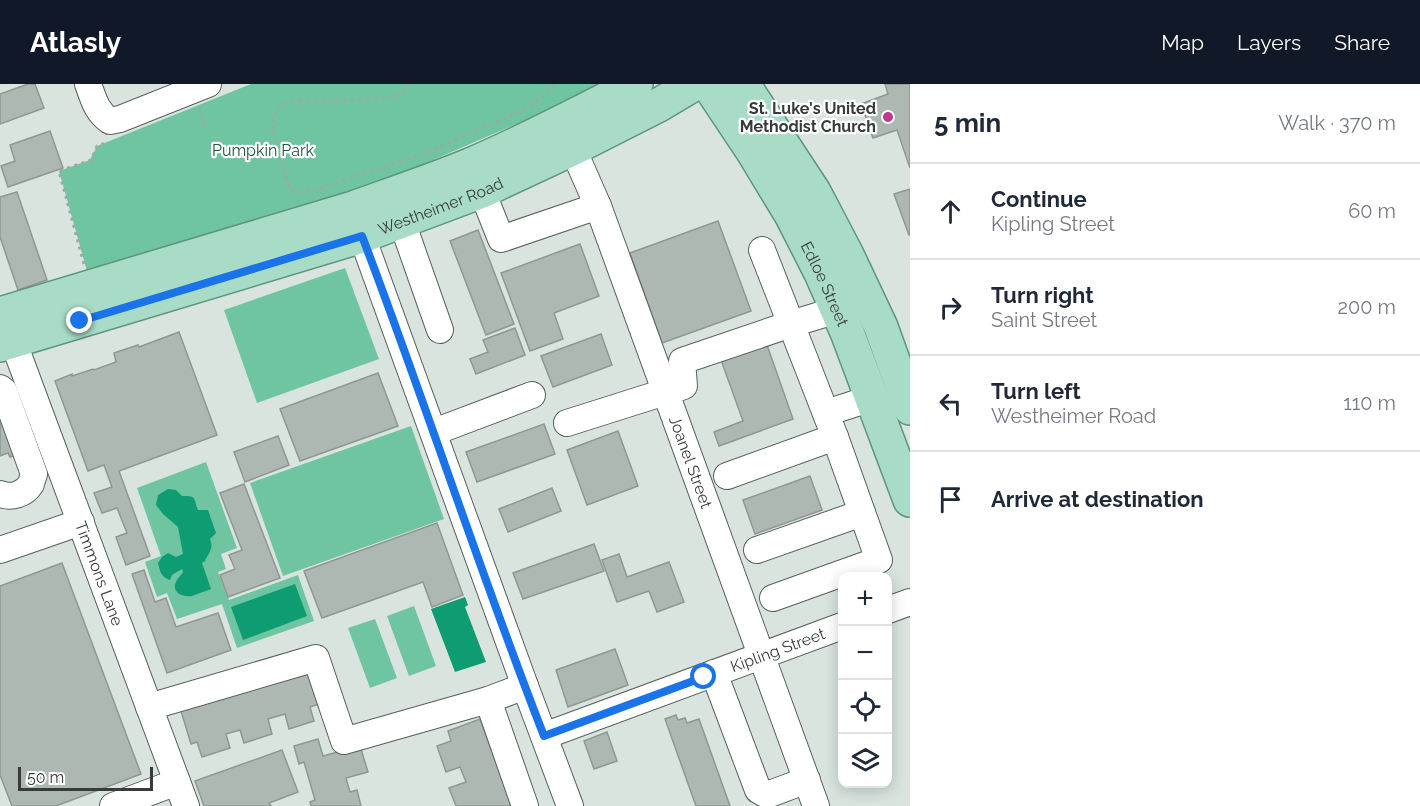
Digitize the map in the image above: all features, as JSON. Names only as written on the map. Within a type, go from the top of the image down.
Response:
[{"type":"main road","name":"Westheimer Road","points":[[357,222],[402,222],[482,192],[567,135],[636,84]]},
{"type":"main road","name":"Westheimer Road","points":[[4,333],[177,276],[357,222],[471,164],[657,106],[694,84]]},
{"type":"main road","name":"Edloe Street","points":[[708,84],[792,216],[821,273],[872,398],[910,500]]},
{"type":"main road","name":"Edloe Street","points":[[743,84],[814,192],[842,244],[881,327],[906,398]]},
{"type":"main road","name":"Westheimer Road","points":[[4,333],[27,321],[57,297],[177,276]]},
{"type":"main road","points":[[872,398],[906,398]]},
{"type":"street","points":[[88,84],[96,106],[110,121],[208,84]]},
{"type":"street","name":"Joanel Street","points":[[567,135],[598,206],[816,806]]},
{"type":"street","points":[[482,192],[501,239],[598,206]]},
{"type":"street","points":[[357,222],[570,806]]},
{"type":"street","points":[[402,222],[440,330]]},
{"type":"street","points":[[762,250],[830,425],[879,560],[773,598]]},
{"type":"street","points":[[567,423],[684,386],[682,361],[837,309]]},
{"type":"street","name":"Timmons Lane","points":[[4,333],[66,483],[182,794]]},
{"type":"street","points":[[0,388],[4,391],[34,474],[31,484],[20,494],[8,497],[0,494]]},
{"type":"street","points":[[434,432],[532,395]]},
{"type":"street","points":[[727,476],[830,425],[872,398]]},
{"type":"street","points":[[0,507],[66,483]]},
{"type":"street","points":[[757,550],[862,513]]},
{"type":"street","points":[[0,550],[81,522]]},
{"type":"street","points":[[892,609],[910,602]]},
{"type":"street","name":"Kipling Street","points":[[544,736],[838,628]]},
{"type":"street","points":[[150,707],[316,658],[344,741],[488,700],[525,686]]},
{"type":"street","points":[[714,673],[758,790],[767,795],[807,780]]},
{"type":"street","points":[[488,700],[525,806]]},
{"type":"street","points":[[112,806],[182,794]]},
{"type":"path","points":[[409,84],[400,94],[391,98],[320,102],[294,100],[283,104],[273,118],[273,129],[291,190],[298,193],[318,189],[426,153],[530,107],[555,84]]},
{"type":"path","points":[[87,273],[59,171],[91,160],[97,146],[112,141],[110,121]]},
{"type":"green space","name":"Pumpkin Park","points":[[251,84],[598,84],[556,107],[403,173],[281,214],[87,271],[59,171],[90,160],[97,146]]},
{"type":"green space","points":[[345,268],[379,359],[257,403],[224,310]]},
{"type":"green space","points":[[411,426],[444,519],[283,576],[250,483]]},
{"type":"green space","points":[[206,462],[237,548],[221,554],[226,569],[218,572],[229,600],[298,575],[314,621],[237,648],[222,604],[177,619],[167,593],[157,597],[145,562],[161,556],[137,488]]},
{"type":"green space","points":[[414,606],[436,666],[409,676],[387,616]]},
{"type":"green space","points":[[375,619],[397,678],[370,688],[348,628]]},
{"type":"shaded area","points":[[168,489],[176,490],[182,496],[193,497],[198,510],[208,510],[216,533],[210,539],[210,550],[202,563],[211,589],[192,596],[181,595],[176,590],[175,584],[183,573],[182,569],[172,575],[170,580],[161,574],[158,563],[168,553],[176,557],[183,554],[178,527],[156,505],[158,495]]},
{"type":"shaded area","points":[[295,584],[307,616],[243,640],[231,607]]},
{"type":"shaded area","points":[[465,597],[468,605],[465,607],[486,662],[455,672],[431,609]]},
{"type":"building","points":[[28,84],[35,84],[44,108],[0,124],[0,94]]},
{"type":"building","name":"St. Luke's United Methodist Church","points":[[885,84],[910,84],[910,168],[897,130],[873,138],[861,104],[888,94]]},
{"type":"building","points":[[50,131],[63,168],[8,187],[1,166],[15,161],[10,145]]},
{"type":"building","points":[[910,189],[910,235],[909,235],[894,194]]},
{"type":"building","points":[[17,192],[47,280],[18,290],[0,237],[0,197]]},
{"type":"building","points":[[718,221],[751,311],[662,343],[630,253]]},
{"type":"building","points":[[478,230],[514,324],[486,335],[450,241]]},
{"type":"building","points":[[580,244],[599,296],[554,313],[563,339],[530,351],[501,273]]},
{"type":"building","points":[[515,328],[525,355],[476,374],[470,359],[488,352],[483,340]]},
{"type":"building","points":[[179,332],[217,435],[119,471],[150,556],[126,565],[116,537],[127,533],[117,508],[102,513],[94,493],[112,487],[104,465],[88,471],[55,381],[116,362],[114,353],[138,345],[139,347]]},
{"type":"building","points":[[601,334],[612,365],[553,387],[541,356]]},
{"type":"building","points":[[767,345],[793,419],[719,446],[714,432],[743,421],[721,360]]},
{"type":"building","points":[[378,373],[398,426],[300,461],[280,409]]},
{"type":"building","points":[[0,395],[23,452],[10,457],[8,453],[0,456]]},
{"type":"building","points":[[544,424],[555,454],[477,482],[466,452]]},
{"type":"building","points":[[618,431],[638,486],[587,505],[567,450]]},
{"type":"building","points":[[278,436],[289,465],[245,482],[234,452]]},
{"type":"building","points":[[810,476],[822,510],[755,534],[743,500]]},
{"type":"building","points":[[244,484],[280,578],[228,597],[220,575],[235,569],[229,555],[242,550],[220,493]]},
{"type":"building","points":[[552,488],[561,511],[508,532],[499,509]]},
{"type":"building","points":[[437,523],[463,595],[432,607],[423,582],[322,618],[304,571]]},
{"type":"building","points":[[594,544],[604,571],[523,599],[513,573]]},
{"type":"building","points":[[619,554],[627,577],[669,562],[684,602],[657,612],[649,591],[617,602],[602,560]]},
{"type":"building","points":[[62,563],[141,774],[56,806],[12,806],[0,775],[0,586]]},
{"type":"building","points":[[144,570],[155,602],[166,598],[176,627],[218,613],[231,650],[167,673],[132,574]]},
{"type":"building","points":[[615,649],[628,685],[568,707],[556,670]]},
{"type":"building","points":[[309,672],[319,704],[310,707],[314,721],[289,729],[285,714],[268,719],[272,734],[244,743],[240,730],[226,734],[230,748],[202,757],[197,742],[191,744],[181,711]]},
{"type":"building","points":[[676,715],[678,720],[685,718],[687,723],[699,719],[730,806],[696,806],[665,719]]},
{"type":"building","points":[[480,719],[512,806],[456,806],[449,788],[466,782],[460,767],[446,772],[437,746],[451,741],[448,731]]},
{"type":"building","points":[[607,732],[617,761],[594,769],[584,741]]},
{"type":"building","points":[[318,739],[323,756],[360,746],[368,772],[346,778],[350,792],[357,790],[361,806],[311,806],[310,802],[315,800],[304,762],[299,764],[294,746]]},
{"type":"building","points":[[282,750],[298,792],[269,803],[271,806],[204,806],[195,781]]},
{"type":"place","name":"St. Luke's United Methodist Church","points":[[888,117]]},
{"type":"route","points":[[80,321],[362,236],[544,736],[704,677]]}]
